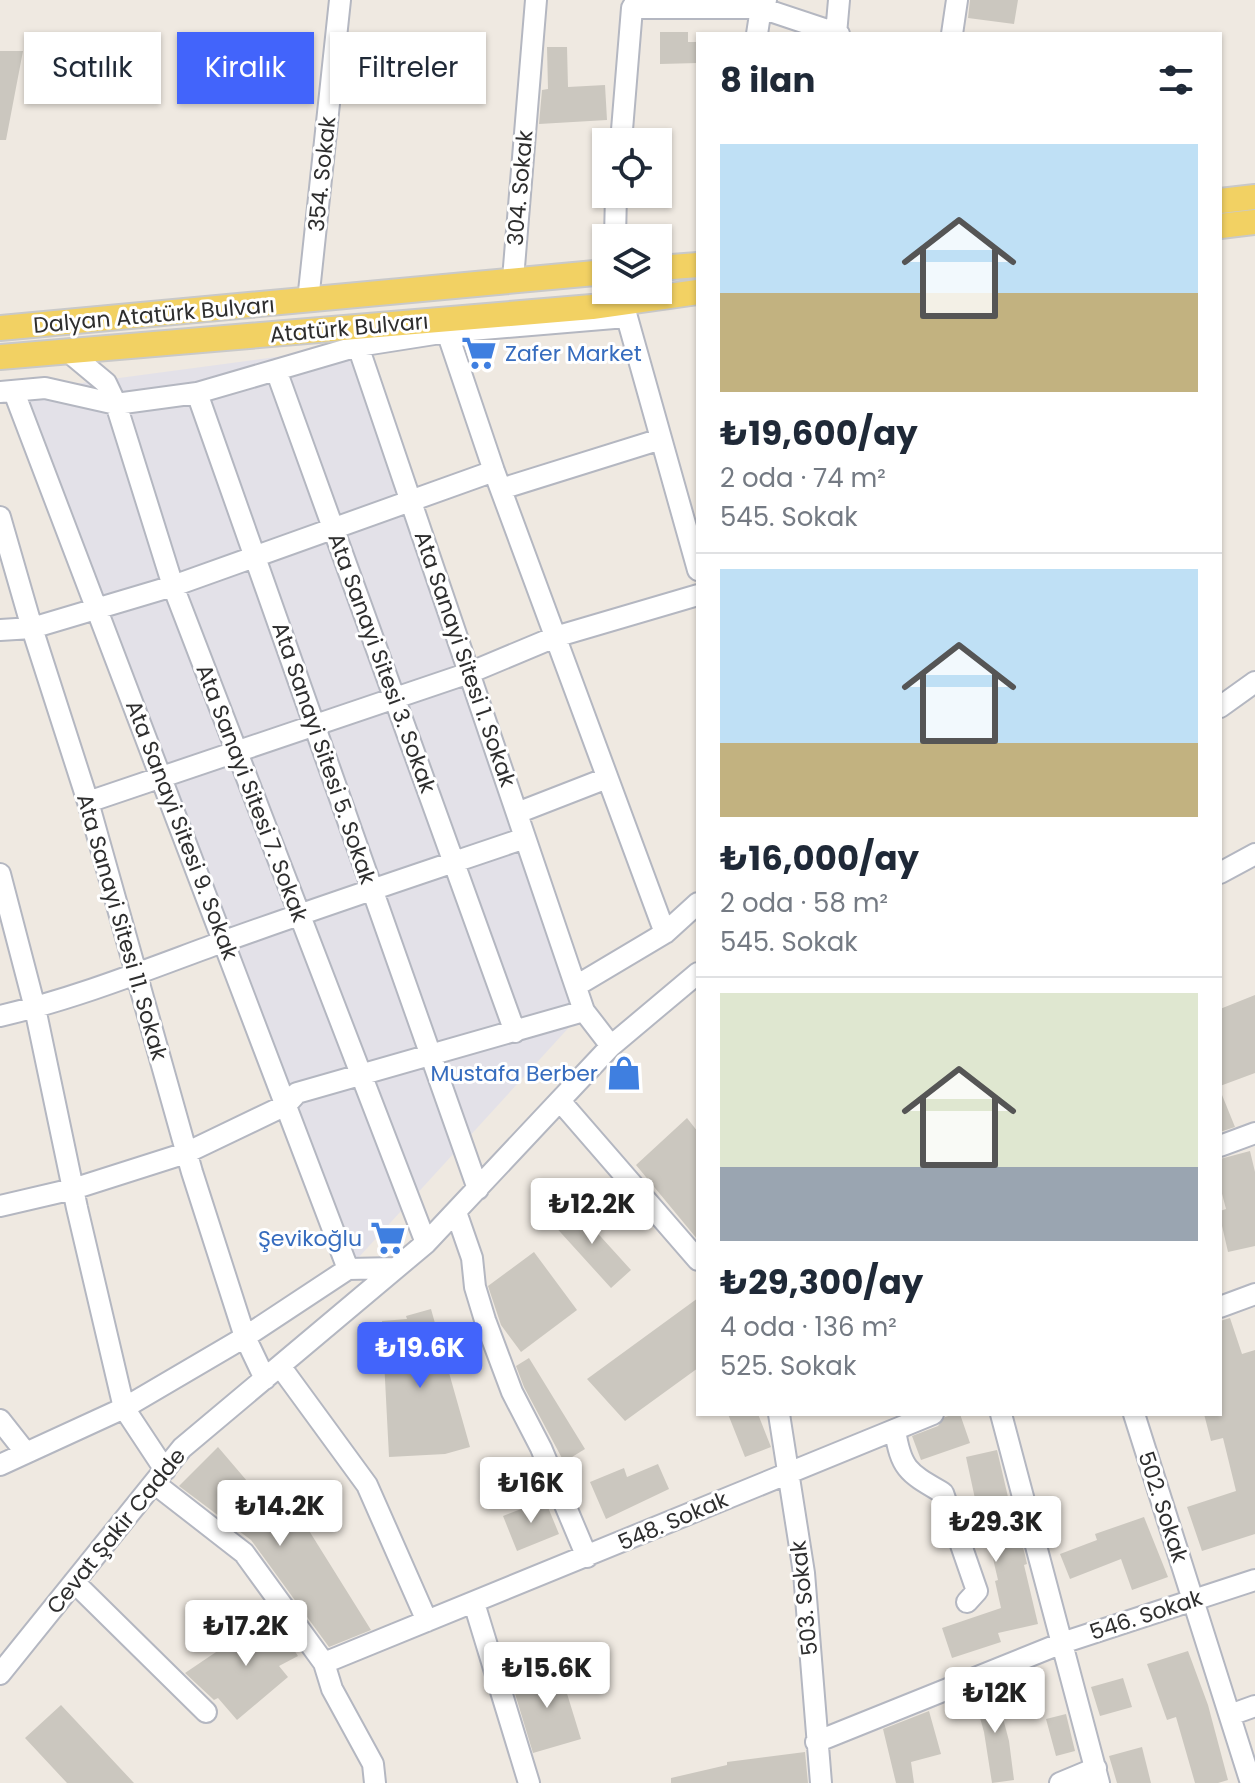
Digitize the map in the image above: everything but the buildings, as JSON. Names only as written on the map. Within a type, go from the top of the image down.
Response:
[{"type":"main road","points":[[1222,201],[1255,197]]},
{"type":"main road","points":[[1222,226],[1255,222]]},
{"type":"main road","points":[[672,267],[696,265]]},
{"type":"main road","name":"Atatürk Bulvarı","points":[[308,301],[592,273]]},
{"type":"main road","name":"Atatürk Bulvarı","points":[[0,357],[445,326],[624,310],[696,292]]},
{"type":"main road","name":"Dalyan Atatürk Bulvarı","points":[[0,328],[308,301]]},
{"type":"street","name":"354. Sokak","points":[[308,301],[340,0]]},
{"type":"street","name":"304. Sokak","points":[[513,279],[536,0]]},
{"type":"street","points":[[837,32],[839,0]]},
{"type":"street","points":[[952,32],[957,0]]},
{"type":"street","points":[[622,128],[634,4],[764,4],[832,32]]},
{"type":"street","points":[[757,32],[764,4]]},
{"type":"street","points":[[624,310],[696,563]]},
{"type":"street","points":[[5,394],[45,388],[116,404],[197,393],[358,346],[445,326],[498,480],[665,933]]},
{"type":"street","name":"Ata Sanayi Sitesi 1. Sokak","points":[[358,346],[584,1011],[611,1046]]},
{"type":"street","name":"Ata Sanayi Sitesi 7. Sokak","points":[[70,353],[106,383],[116,404],[173,586],[426,1243]]},
{"type":"street","name":"Ata Sanayi Sitesi 3. Sokak","points":[[276,370],[515,1032]]},
{"type":"street","name":"Ata Sanayi Sitesi 5. Sokak","points":[[197,393],[478,1189]]},
{"type":"street","name":"Ata Sanayi Sitesi 9. Sokak","points":[[5,394],[98,608],[348,1269]]},
{"type":"street","points":[[0,630],[32,628],[173,586],[411,501],[661,439]]},
{"type":"street","name":"Ata Sanayi Sitesi 11. Sokak","points":[[0,517],[88,802],[186,1153],[245,1337],[367,1485],[427,1621]]},
{"type":"street","points":[[88,802],[469,673],[555,637],[696,596]]},
{"type":"street","points":[[1222,706],[1255,682]]},
{"type":"street","points":[[517,813],[607,778]]},
{"type":"street","points":[[0,1016],[136,976],[224,941],[525,838]]},
{"type":"street","points":[[1222,872],[1255,854]]},
{"type":"street","points":[[0,874],[35,1008],[124,1408],[160,1476],[244,1553],[324,1663],[332,1689],[373,1764],[375,1783]]},
{"type":"street","points":[[576,986],[665,933],[696,905]]},
{"type":"street","name":"Cevat Şakir Cadde","points":[[0,1674],[182,1448],[426,1243],[611,1046],[694,984]]},
{"type":"street","points":[[0,1206],[73,1189],[186,1153],[286,1105],[297,1093],[584,1011]]},
{"type":"street","points":[[560,1101],[696,1258]]},
{"type":"street","points":[[1222,1145],[1255,1133]]},
{"type":"street","points":[[456,1212],[472,1258],[475,1287],[506,1377],[541,1448],[587,1557]]},
{"type":"street","points":[[0,1465],[124,1408],[245,1337],[348,1269],[396,1268]]},
{"type":"street","points":[[1222,1306],[1255,1294]]},
{"type":"street","name":"503. Sokak","points":[[779,1416],[804,1573],[821,1783]]},
{"type":"street","name":"548. Sokak","points":[[324,1663],[895,1430],[922,1416]]},
{"type":"street","points":[[1002,1416],[1098,1776],[1060,1783]]},
{"type":"street","name":"502. Sokak","points":[[1135,1416],[1251,1783]]},
{"type":"street","points":[[0,1420],[26,1453]]},
{"type":"street","points":[[895,1430],[899,1457],[916,1477],[943,1493],[977,1591],[967,1602]]},
{"type":"street","name":"546. Sokak","points":[[816,1742],[1062,1643],[1255,1580]]},
{"type":"street","points":[[74,1582],[206,1712]]},
{"type":"street","points":[[474,1603],[529,1783]]},
{"type":"street","points":[[1230,1715],[1255,1706]]},
{"type":"shaded area","points":[[358,346],[584,1011],[348,1269],[14,392]]},
{"type":"place","name":"Zafer Market","points":[[479,353]]},
{"type":"place","name":"Mustafa Berber","points":[[624,1073]]},
{"type":"place","name":"Şevikoğlu","points":[[388,1238]]}]
